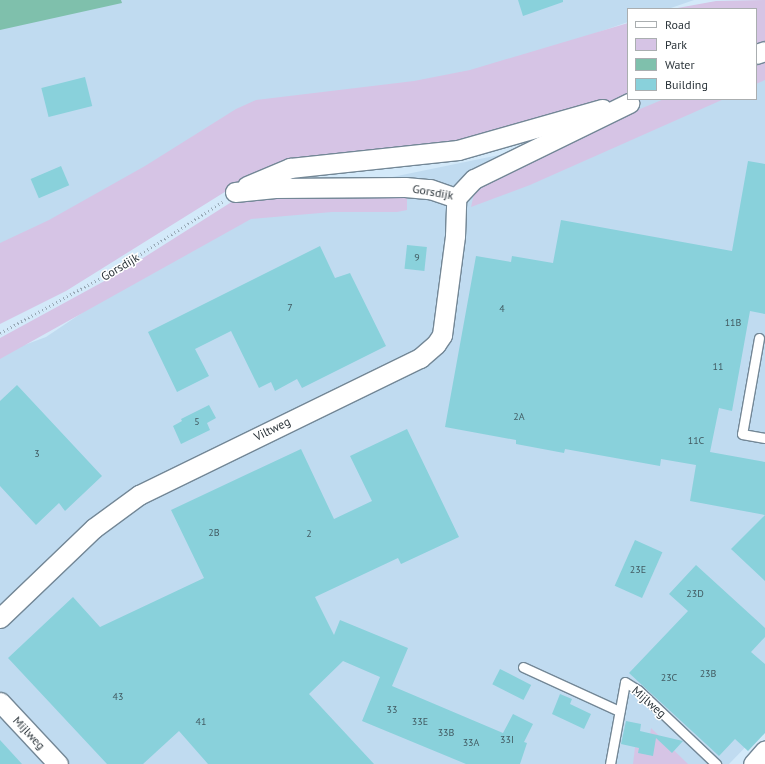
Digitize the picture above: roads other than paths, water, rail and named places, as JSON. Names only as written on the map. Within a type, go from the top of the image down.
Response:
[{"type":"street","name":"Gorsdijk","points":[[633,101],[474,179],[456,198],[430,189],[405,187],[275,188],[235,192],[260,179],[290,168],[458,150],[576,115],[633,101]]},
{"type":"street","name":"Viltweg","points":[[0,618],[94,528],[139,495],[420,358],[436,344],[442,335],[455,236],[456,198]]},
{"type":"street","name":"Mijlweg","points":[[0,702],[58,764]]},
{"type":"street","points":[[753,764],[765,750]]},
{"type":"lane","points":[[759,338],[742,434],[765,438]]},
{"type":"lane","points":[[523,667],[620,711]]},
{"type":"lane","name":"Mijlweg","points":[[610,764],[625,682],[638,690],[716,764]]},
{"type":"water","points":[[0,0],[121,0],[122,3],[0,30]]}]
